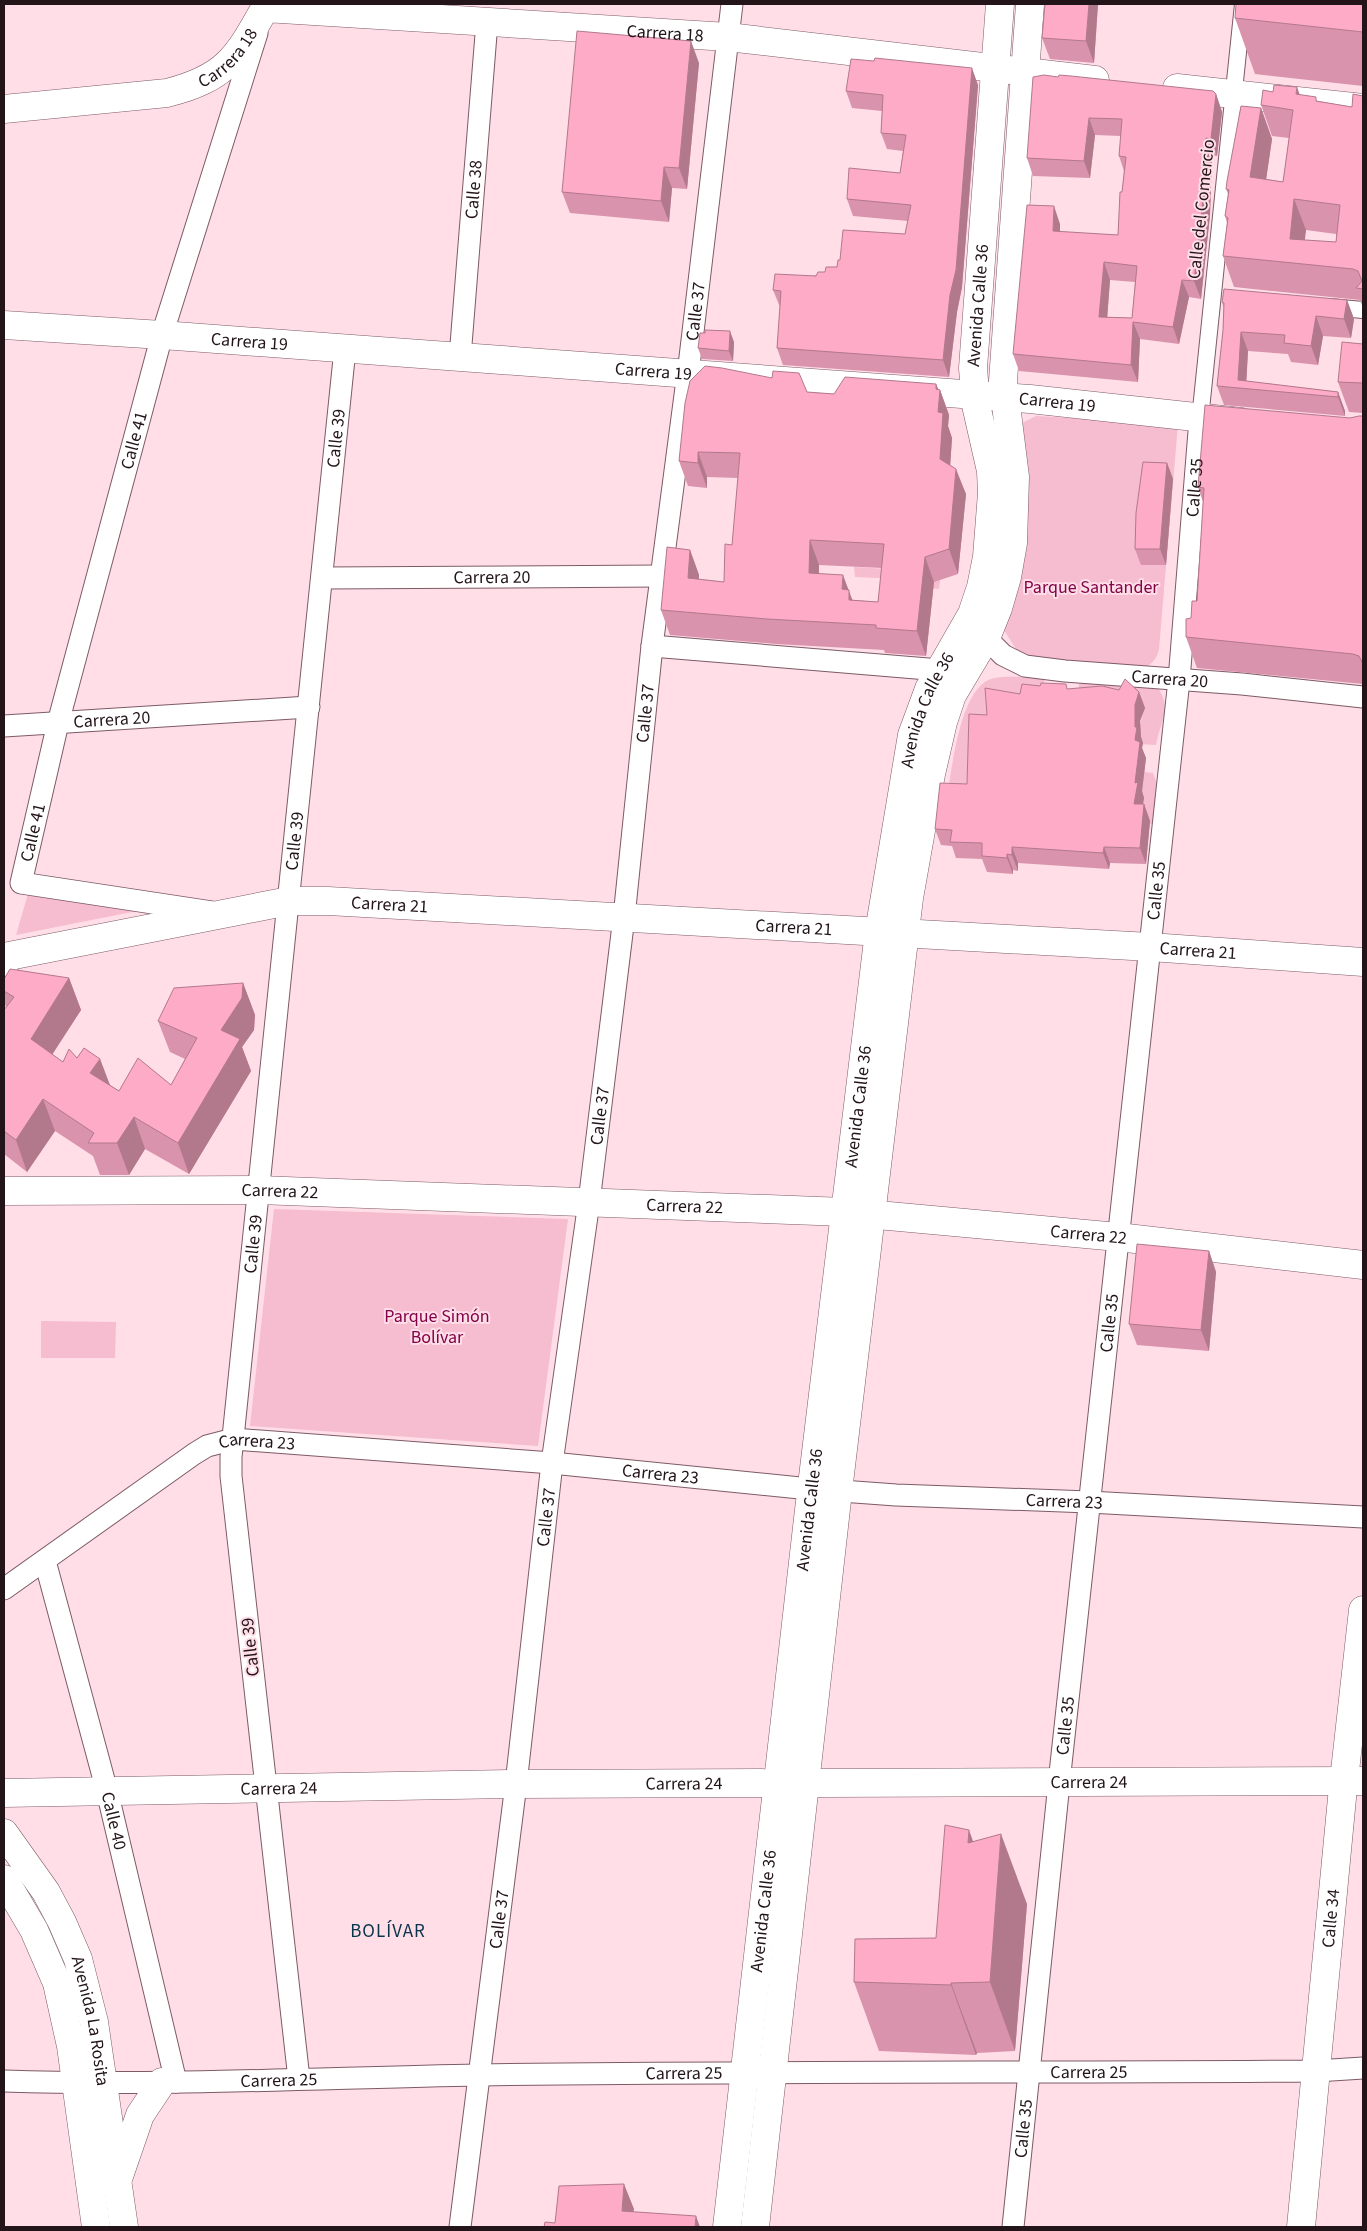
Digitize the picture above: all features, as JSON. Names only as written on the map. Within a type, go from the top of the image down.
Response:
[{"type":"street","name":"Calle 37","points":[[460,2227],[516,1784],[552,1463],[588,1202],[624,917],[652,646],[732,4]]},
{"type":"street","name":"Avenida Calle 36","points":[[727,2227],[778,1782],[825,1490],[892,932],[912,735],[919,712],[940,670],[972,614],[981,587],[987,557],[992,494],[991,471],[974,395],[974,356],[1000,4]]},
{"type":"street","name":"Avenida Calle 36","points":[[892,932],[939,737],[952,695],[986,638],[998,608],[1007,576],[1015,510],[1015,477],[1004,397],[1004,357],[1030,4]]},
{"type":"street","name":"Calle del Comercio","points":[[1200,419],[1219,296],[1234,94],[1243,4]]},
{"type":"street","name":"Carrera 18","points":[[4,109],[167,92],[189,87],[208,79],[227,66],[242,49],[265,6],[728,38],[1116,82]]},
{"type":"street","name":"Calle 41","points":[[22,883],[58,723],[162,335],[265,6]]},
{"type":"street","name":"Calle 38","points":[[460,357],[487,22]]},
{"type":"street","points":[[1155,86],[1363,108]]},
{"type":"street","points":[[1317,305],[1363,310]]},
{"type":"street","name":"Carrera 19","points":[[4,325],[1004,397],[1200,419],[1267,424]]},
{"type":"street","name":"Calle 39","points":[[299,2079],[231,1476],[345,349]]},
{"type":"street","name":"Calle 35","points":[[1014,2227],[1059,1782],[1179,680],[1200,419]]},
{"type":"street","name":"Carrera 20","points":[[322,578],[661,576]]},
{"type":"street","name":"Carrera 20","points":[[986,638],[1003,655],[1025,666],[1363,697]]},
{"type":"street","points":[[652,646],[940,670]]},
{"type":"street","name":"Carrera 20","points":[[4,726],[309,708]]},
{"type":"street","name":"Carrera 21","points":[[22,883],[227,914]]},
{"type":"street","name":"Carrera 21","points":[[6,957],[289,901],[344,902],[892,932],[1363,962]]},
{"type":"street","points":[[4,984],[6,957]]},
{"type":"street","name":"Carrera 22","points":[[4,1191],[259,1190],[858,1214],[1118,1237],[1363,1265]]},
{"type":"street","name":"Carrera 23","points":[[4,1589],[194,1454],[207,1446],[234,1439],[552,1463],[825,1490],[896,1495],[1090,1502],[1363,1517]]},
{"type":"street","name":"Avenida Calle 36","points":[[755,2227],[805,1783],[825,1490]]},
{"type":"street","name":"Calle 40","points":[[45,1561],[107,1791],[169,2082]]},
{"type":"street","name":"Calle 34","points":[[1300,2227],[1316,2071],[1354,1781],[1363,1610]]},
{"type":"street","name":"Carrera 24","points":[[4,1793],[516,1784],[1354,1781]]},
{"type":"street","name":"Avenida La Rosita","points":[[4,1833],[46,1892],[62,1922],[78,1959],[92,2013],[124,2227]]},
{"type":"street","name":"Avenida La Rosita","points":[[4,1880],[34,1930],[57,1983],[66,2015],[96,2227]]},
{"type":"street","name":"Carrera 25","points":[[4,2081],[169,2082],[479,2075],[1316,2071],[1363,2068]]},
{"type":"street","points":[[117,2182],[140,2114],[169,2082]]},
{"type":"green space","name":"Parque Santander","points":[[1036,416],[1178,424],[1159,649],[1155,660],[1146,667],[1027,657],[1016,649],[1002,627],[1026,537],[1029,486],[1028,465],[1022,445],[1022,423]]},
{"type":"green space","points":[[854,567],[941,572],[939,589],[901,586],[901,579],[855,577]]},
{"type":"green space","points":[[1045,677],[1041,702],[972,806],[946,802],[959,731],[965,712],[982,684],[994,678]]},
{"type":"green space","points":[[1105,681],[1154,683],[1160,691],[1165,706],[1156,745],[1120,743],[1140,724],[1145,707],[1132,700],[1078,705],[1079,683]]},
{"type":"green space","points":[[1144,772],[1153,773],[1157,784],[1153,824],[1150,824],[1141,799]]},
{"type":"green space","points":[[28,894],[147,909],[16,935]]},
{"type":"green space","name":"Parque Simón Bolívar","points":[[274,1209],[568,1219],[538,1446],[250,1426]]},
{"type":"green space","points":[[41,1321],[116,1322],[115,1358],[41,1358]]},
{"type":"building","points":[[1045,4],[1089,4],[1086,41],[1042,38]]},
{"type":"building","points":[[1236,4],[1363,4],[1363,32],[1235,18]]},
{"type":"building","points":[[577,31],[691,41],[679,168],[664,167],[661,201],[562,192]]},
{"type":"building","points":[[875,58],[972,68],[956,270],[950,295],[943,360],[777,348],[781,291],[773,290],[775,274],[816,276],[818,272],[825,272],[826,267],[837,267],[838,260],[840,260],[843,230],[905,234],[911,205],[847,199],[849,168],[900,173],[906,135],[881,133],[883,95],[846,91],[851,59],[874,61]]},
{"type":"building","points":[[1044,75],[1071,76],[1213,91],[1216,94],[1211,139],[1206,138],[1203,198],[1194,281],[1182,280],[1173,327],[1133,322],[1131,365],[1013,354],[1027,205],[1054,206],[1053,231],[1118,235],[1120,192],[1122,192],[1126,157],[1119,156],[1122,119],[1089,118],[1084,161],[1027,158],[1033,77]],"holes":[[[1104,262],[1137,266],[1132,318],[1099,317]]]},
{"type":"building","points":[[1274,85],[1297,87],[1296,94],[1316,97],[1316,101],[1352,107],[1353,94],[1363,96],[1363,289],[1356,288],[1362,281],[1358,271],[1353,269],[1223,256],[1228,218],[1225,216],[1229,190],[1226,189],[1241,106],[1261,108],[1250,177],[1283,182],[1293,110],[1261,105],[1263,90],[1273,92]],"holes":[[[1294,199],[1340,205],[1336,242],[1290,239]]]},
{"type":"building","points":[[1224,289],[1347,300],[1344,319],[1316,316],[1311,346],[1284,343],[1285,335],[1241,332],[1238,380],[1338,392],[1338,397],[1217,386],[1223,330],[1224,303],[1222,302]]},
{"type":"building","points":[[705,330],[730,331],[729,351],[698,348],[700,333],[705,333]]},
{"type":"building","points":[[1342,342],[1363,344],[1363,383],[1338,382]]},
{"type":"building","points":[[705,366],[772,378],[773,371],[799,373],[807,392],[834,394],[845,377],[936,384],[936,389],[940,390],[938,412],[943,413],[940,459],[956,469],[949,549],[925,557],[917,631],[876,628],[876,625],[767,619],[661,610],[667,547],[690,550],[688,578],[724,582],[725,544],[732,545],[740,453],[698,452],[698,463],[679,461],[685,403],[690,381]],"holes":[[[810,540],[884,544],[878,602],[849,600],[849,590],[842,589],[843,575],[809,573]]]},
{"type":"building","points":[[1205,405],[1350,418],[1363,416],[1363,664],[1359,656],[1353,654],[1186,637],[1186,619],[1191,618],[1192,601],[1197,601],[1204,488],[1198,487]]},
{"type":"building","points":[[1143,462],[1167,463],[1160,549],[1135,549],[1136,513]]},
{"type":"building","points":[[1125,679],[1139,692],[1135,705],[1135,727],[1137,727],[1135,740],[1140,742],[1135,783],[1138,782],[1134,804],[1144,804],[1140,848],[1104,847],[1103,853],[1012,847],[1012,855],[1007,854],[1007,858],[982,856],[982,843],[950,842],[952,830],[935,829],[940,783],[967,784],[969,714],[987,715],[985,688],[1020,694],[1022,684],[1040,686],[1041,683],[1066,684],[1067,689],[1102,686],[1119,690]]},
{"type":"building","points":[[10,969],[69,978],[31,1039],[63,1062],[69,1049],[77,1058],[84,1048],[100,1059],[90,1073],[119,1091],[138,1058],[171,1085],[197,1038],[158,1021],[174,988],[243,983],[242,998],[221,1030],[240,1039],[178,1143],[134,1117],[117,1143],[88,1143],[94,1133],[43,1099],[16,1140],[4,1131],[4,1010],[14,997],[4,991],[4,979]]},
{"type":"building","points":[[1137,1244],[1209,1251],[1201,1330],[1129,1324]]},
{"type":"building","points":[[945,1825],[969,1830],[968,1843],[1001,1834],[990,1982],[951,1983],[951,1985],[854,1982],[855,1939],[936,1938]]},
{"type":"building","points":[[624,2184],[622,2211],[696,2216],[695,2227],[544,2227],[545,2222],[555,2223],[559,2186]]},
{"type":"district","name":"BOLÍVAR","points":[[388,1930]]}]
